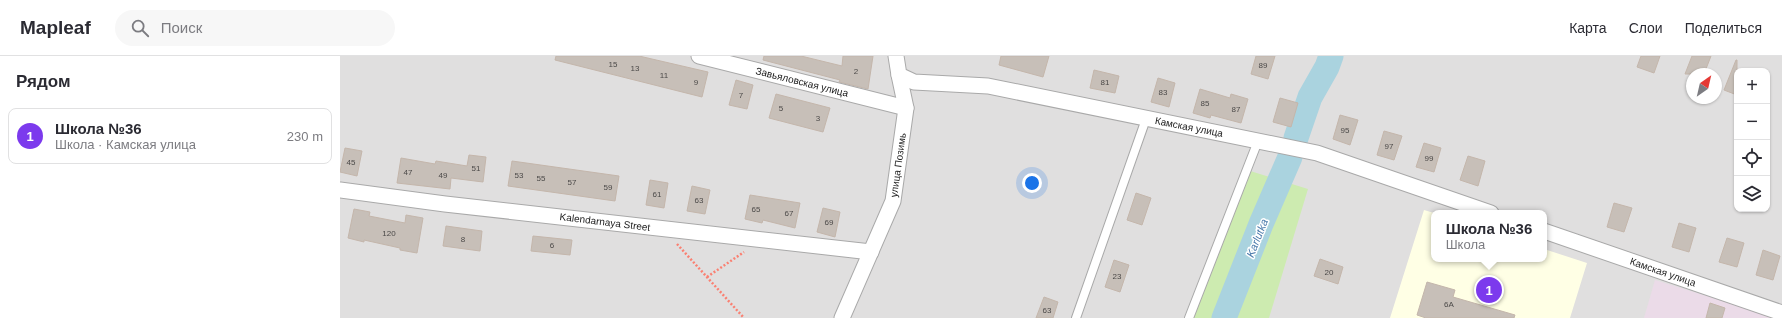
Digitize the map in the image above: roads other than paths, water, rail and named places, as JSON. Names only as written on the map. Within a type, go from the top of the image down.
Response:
[{"type":"street","name":"Завьяловская улица","points":[[699,56],[906,108]]},
{"type":"street","points":[[896,56],[899,74]]},
{"type":"street","name":"улица Позимь","points":[[842,318],[893,201],[906,108],[899,74]]},
{"type":"street","name":"Камская улица","points":[[899,74],[914,82],[988,86],[1146,119],[1258,140],[1317,154],[1482,210]]},
{"type":"street","name":"Kalendarnaya Street","points":[[340,190],[445,204],[871,252]]},
{"type":"street","name":"Камская улица","points":[[1547,232],[1782,313]]},
{"type":"lane","points":[[1076,318],[1146,119]]},
{"type":"lane","points":[[1189,318],[1258,140]]},
{"type":"waterway","name":"Karlutka","points":[[1296,138],[1310,97],[1327,67],[1331,56]]},
{"type":"waterway","name":"Karlutka","points":[[1224,318],[1261,224],[1290,157]]},
{"type":"place","name":"Школа №36","points":[[1489,290]]}]
